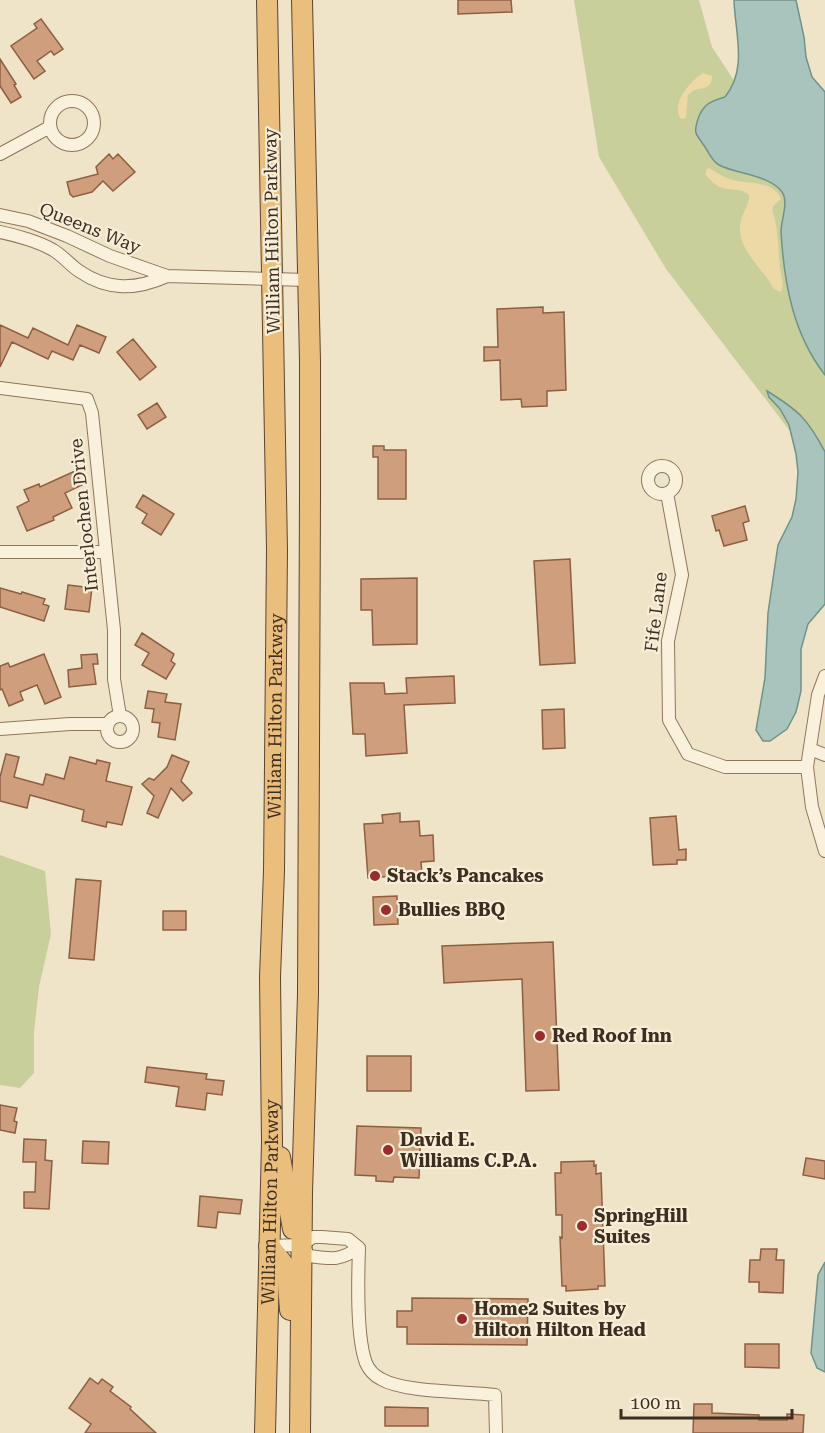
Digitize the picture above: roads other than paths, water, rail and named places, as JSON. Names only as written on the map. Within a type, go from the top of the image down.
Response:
[{"type":"highway","name":"William Hilton Parkway","points":[[267,0],[277,550],[274,871],[270,977],[272,1142],[267,1433]]},
{"type":"highway","name":"William Hilton Parkway","points":[[300,1425],[302,1193],[309,994],[310,393],[302,0]]},
{"type":"highway","points":[[270,1104],[292,1228],[302,1245]]},
{"type":"highway","points":[[269,1246],[287,1269],[300,1425]]},
{"type":"street","points":[[0,154],[50,127]]},
{"type":"street","name":"Queens Way","points":[[0,215],[28,221],[110,256],[167,276],[307,280]]},
{"type":"street","name":"Queens Way","points":[[0,232],[53,250],[79,271],[99,282],[118,287],[149,284],[167,276]]},
{"type":"street","name":"Interlochen Drive","points":[[0,388],[87,399],[92,413],[114,630],[114,679],[120,716],[125,717],[132,724],[133,729],[129,739],[119,743],[110,739],[107,734],[107,724]]},
{"type":"street","name":"Fife Lane","points":[[667,493],[682,575],[668,641],[669,720],[688,754],[725,767],[807,767]]},
{"type":"street","points":[[0,552],[105,552]]},
{"type":"street","points":[[824,847],[812,807],[807,767],[819,695],[825,676]]},
{"type":"street","points":[[0,729],[107,724],[110,720],[120,716]]},
{"type":"street","points":[[810,749],[825,755]]},
{"type":"street","points":[[269,1246],[302,1245],[313,1237],[348,1239],[359,1248]]},
{"type":"street","points":[[302,1245],[309,1256],[321,1258],[344,1258],[359,1248]]},
{"type":"street","points":[[359,1248],[358,1282],[362,1345],[369,1369],[382,1380],[420,1389],[495,1395],[496,1433]]},
{"type":"water","points":[[734,0],[796,0],[806,57],[812,77],[825,92],[825,375],[805,343],[792,307],[782,251],[781,232],[785,201],[782,192],[777,186],[761,178],[719,165],[696,134],[696,124],[702,110],[712,102],[725,97],[736,75],[738,50]]},
{"type":"water","points":[[767,391],[801,416],[825,452],[825,604],[808,624],[801,649],[801,691],[796,712],[787,729],[770,741],[763,741],[756,730],[765,678],[768,613],[778,545],[792,517],[798,472],[789,425]]},
{"type":"water","points":[[825,1262],[825,1372],[817,1368],[811,1353],[818,1275]]},
{"type":"place","name":"Stack’s Pancakes","points":[[375,876]]},
{"type":"place","name":"Bullies BBQ","points":[[386,910]]},
{"type":"place","name":"Red Roof Inn","points":[[540,1036]]},
{"type":"place","name":"David E. Williams C.P.A.","points":[[388,1150]]},
{"type":"place","name":"SpringHill Suites","points":[[582,1226]]},
{"type":"place","name":"Home2 Suites by Hilton Hilton Head","points":[[462,1319]]}]
